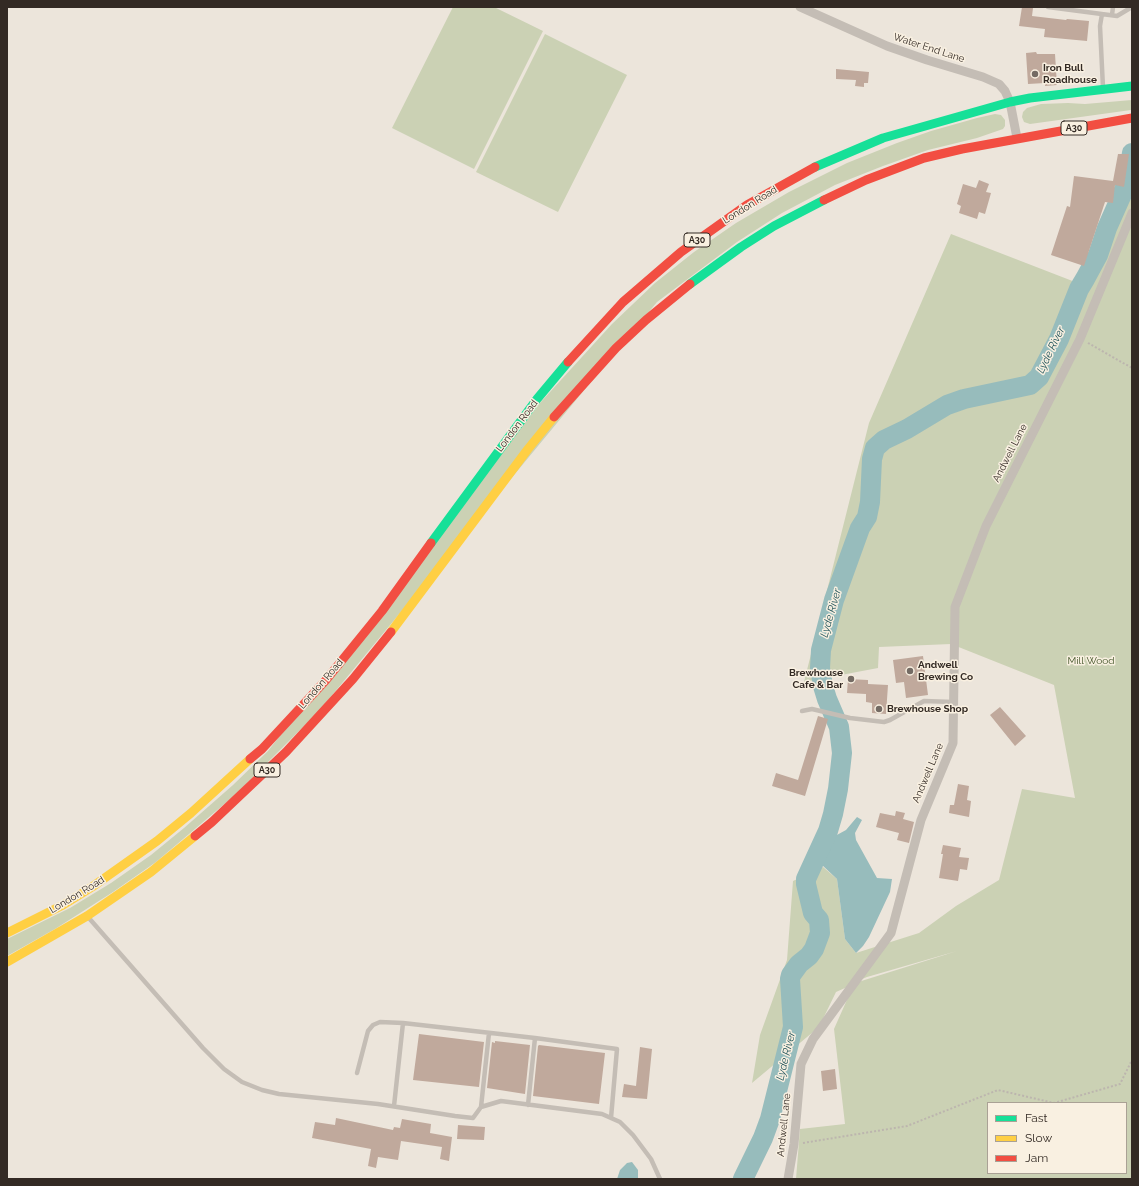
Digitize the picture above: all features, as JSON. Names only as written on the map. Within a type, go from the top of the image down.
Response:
[{"type":"main road","name":"London Road","points":[[7,933],[63,905],[92,887],[145,850],[191,813],[262,749],[326,680],[382,611],[507,439],[559,372],[599,326],[623,302],[681,252],[746,205],[811,169],[883,138],[917,127],[1010,102],[1030,98],[1132,86]]},
{"type":"main road","name":"London Road","points":[[7,962],[87,916],[151,872],[212,822],[253,784],[316,721],[353,679],[391,632],[528,449],[562,407],[616,348],[672,298],[700,276],[774,226],[836,193],[924,158],[1017,138],[1132,118]]},
{"type":"street","name":"Water End Lane","points":[[800,7],[887,46],[983,77],[999,84],[1005,91],[1010,102],[1017,138]]},
{"type":"street","name":"Andwell Lane","points":[[788,1179],[794,1144],[801,1064],[813,1039],[891,933],[921,820],[952,743],[955,607],[986,526],[1080,338],[1132,213]]},
{"type":"lane","points":[[1048,7],[1117,16],[1132,7]]},
{"type":"lane","points":[[1112,15],[1113,7]]},
{"type":"lane","points":[[1102,14],[1100,26],[1103,89]]},
{"type":"lane","points":[[802,711],[812,709],[850,718],[884,722],[922,702],[953,702]]},
{"type":"lane","points":[[87,916],[203,1048],[224,1069],[242,1082],[262,1090],[279,1094],[394,1106],[473,1118],[481,1107],[489,1033]]},
{"type":"lane","points":[[357,1073],[368,1031],[373,1025],[380,1022],[403,1023],[535,1038],[617,1049],[611,1118]]},
{"type":"lane","points":[[394,1106],[403,1023]]},
{"type":"lane","points":[[528,1105],[535,1038]]},
{"type":"lane","points":[[481,1107],[501,1101],[602,1114],[620,1122],[634,1135],[651,1159],[660,1179]]},
{"type":"path","points":[[1080,338],[1132,368]]},
{"type":"path","points":[[1057,1102],[1120,1084],[1132,1060]]},
{"type":"path","points":[[794,1144],[907,1126],[998,1090],[1050,1102]]},
{"type":"green space","points":[[453,7],[494,7],[543,31],[474,169],[392,128]]},
{"type":"green space","points":[[545,34],[627,75],[558,212],[476,172]]},
{"type":"green space","points":[[1132,100],[1131,110],[1030,124],[1024,122],[1022,117],[1023,112],[1027,108],[1041,104],[1085,104]]},
{"type":"green space","points":[[995,114],[1001,115],[1005,120],[1005,126],[1003,129],[977,138],[928,150],[883,166],[835,185],[782,213],[737,242],[657,302],[319,711],[235,795],[156,862],[113,892],[55,929],[7,956],[7,939],[70,908],[111,883],[151,855],[233,785],[268,751],[540,403],[612,324],[655,283],[694,252],[736,223],[789,192],[847,163],[931,131]]},
{"type":"green space","name":"Mill Wood","points":[[1132,164],[1132,1179],[796,1179],[800,1129],[845,1124],[834,1029],[854,984],[836,992],[819,1027],[752,1083],[760,1035],[787,960],[793,881],[823,867],[837,879],[845,939],[856,953],[919,933],[956,906],[999,880],[1022,789],[1075,798],[1054,685],[951,644],[879,647],[878,668],[804,682],[869,423],[951,234],[1088,287]],"holes":[[[957,951],[855,983],[867,977]]]},
{"type":"water","points":[[857,817],[862,820],[855,833],[856,840],[877,878],[892,879],[890,892],[869,937],[856,953],[845,939],[837,879],[822,865],[835,836],[846,830]]},
{"type":"water","points":[[632,1162],[638,1170],[638,1179],[617,1179],[620,1170],[627,1163]]},
{"type":"building","points":[[1022,7],[1033,8],[1032,16],[1089,21],[1087,41],[1044,37],[1045,29],[1019,26]]},
{"type":"building","points":[[1036,52],[1037,54],[1055,54],[1057,85],[1045,86],[1045,83],[1028,84],[1026,53]]},
{"type":"building","points":[[836,69],[869,72],[868,83],[864,83],[864,87],[855,86],[856,80],[836,79]]},
{"type":"building","points":[[1118,154],[1129,154],[1124,187],[1115,185],[1113,203],[1105,202],[1084,266],[1051,255],[1067,206],[1070,207],[1074,176],[1113,181]]},
{"type":"building","points":[[979,180],[989,184],[986,192],[991,193],[985,214],[979,212],[977,219],[959,213],[961,206],[957,204],[963,184],[976,188]]},
{"type":"building","name":"Andwell Brewing Co","points":[[923,656],[928,695],[906,698],[904,682],[896,683],[893,660]]},
{"type":"building","points":[[848,679],[868,680],[868,684],[888,685],[886,714],[872,713],[872,703],[866,702],[866,694],[847,693]]},
{"type":"building","points":[[1000,707],[1026,736],[1015,746],[990,715]]},
{"type":"building","points":[[818,716],[828,719],[805,796],[772,786],[776,773],[798,780]]},
{"type":"building","points":[[958,784],[969,786],[967,800],[971,801],[969,817],[949,813],[950,805],[954,805]]},
{"type":"building","points":[[896,811],[905,813],[903,819],[914,822],[909,843],[897,840],[899,833],[876,827],[880,813],[895,816]]},
{"type":"building","points":[[943,845],[961,848],[959,857],[969,858],[967,870],[960,869],[958,881],[939,878]]},
{"type":"building","points":[[419,1034],[484,1042],[479,1087],[413,1080]]},
{"type":"building","points":[[495,1041],[530,1045],[525,1094],[487,1088],[492,1042],[495,1043]]},
{"type":"building","points":[[539,1045],[605,1053],[599,1104],[533,1096]]},
{"type":"building","points":[[640,1047],[652,1049],[647,1099],[622,1097],[624,1084],[636,1086]]},
{"type":"building","points":[[835,1069],[837,1089],[823,1091],[821,1071]]},
{"type":"building","points":[[336,1118],[393,1130],[394,1127],[400,1128],[402,1119],[431,1124],[430,1133],[452,1137],[449,1161],[440,1159],[442,1147],[401,1141],[398,1160],[378,1157],[376,1168],[368,1166],[371,1149],[312,1138],[315,1122],[335,1125]]},
{"type":"building","points":[[458,1125],[485,1127],[484,1140],[457,1139]]},
{"type":"waterway","name":"Lyde River","points":[[743,1179],[763,1138],[770,1119],[793,1027],[791,975],[799,964],[809,956],[814,949],[820,933],[819,920],[813,913],[806,879],[828,831],[833,814],[838,789],[842,753],[839,727],[823,686],[820,668],[821,650],[834,600],[860,528],[867,517],[870,502],[872,459],[875,448],[884,440],[907,429],[947,405],[964,399],[1030,385],[1039,377],[1059,339],[1079,289],[1098,255],[1107,228],[1127,183],[1132,153]]},
{"type":"traffic: fast","points":[[815,167],[883,138],[1010,102],[1030,98],[1132,86]]},
{"type":"traffic: fast","points":[[690,284],[741,247],[774,226],[824,200]]},
{"type":"traffic: fast","points":[[431,543],[537,399],[568,362]]},
{"type":"traffic: slow","points":[[391,632],[528,449],[554,417]]},
{"type":"traffic: slow","points":[[7,933],[63,905],[92,887],[157,841],[191,813],[250,759]]},
{"type":"traffic: slow","points":[[7,962],[87,916],[151,872],[195,836]]},
{"type":"traffic: jam","points":[[824,200],[866,180],[924,158],[962,149],[1132,118]]},
{"type":"traffic: jam","points":[[568,362],[623,302],[681,252],[747,205],[815,167]]},
{"type":"traffic: jam","points":[[554,417],[616,348],[646,320],[690,284]]},
{"type":"traffic: jam","points":[[250,759],[262,749],[326,680],[382,611],[431,543]]},
{"type":"traffic: jam","points":[[195,836],[212,822],[286,752],[353,679],[391,632]]},
{"type":"place","name":"Iron Bull Roadhouse","points":[[1035,74]]},
{"type":"place","name":"Andwell Brewing Co","points":[[910,671]]},
{"type":"place","name":"Brewhouse Cafe & Bar","points":[[851,679]]},
{"type":"place","name":"Brewhouse Shop","points":[[879,709]]}]
